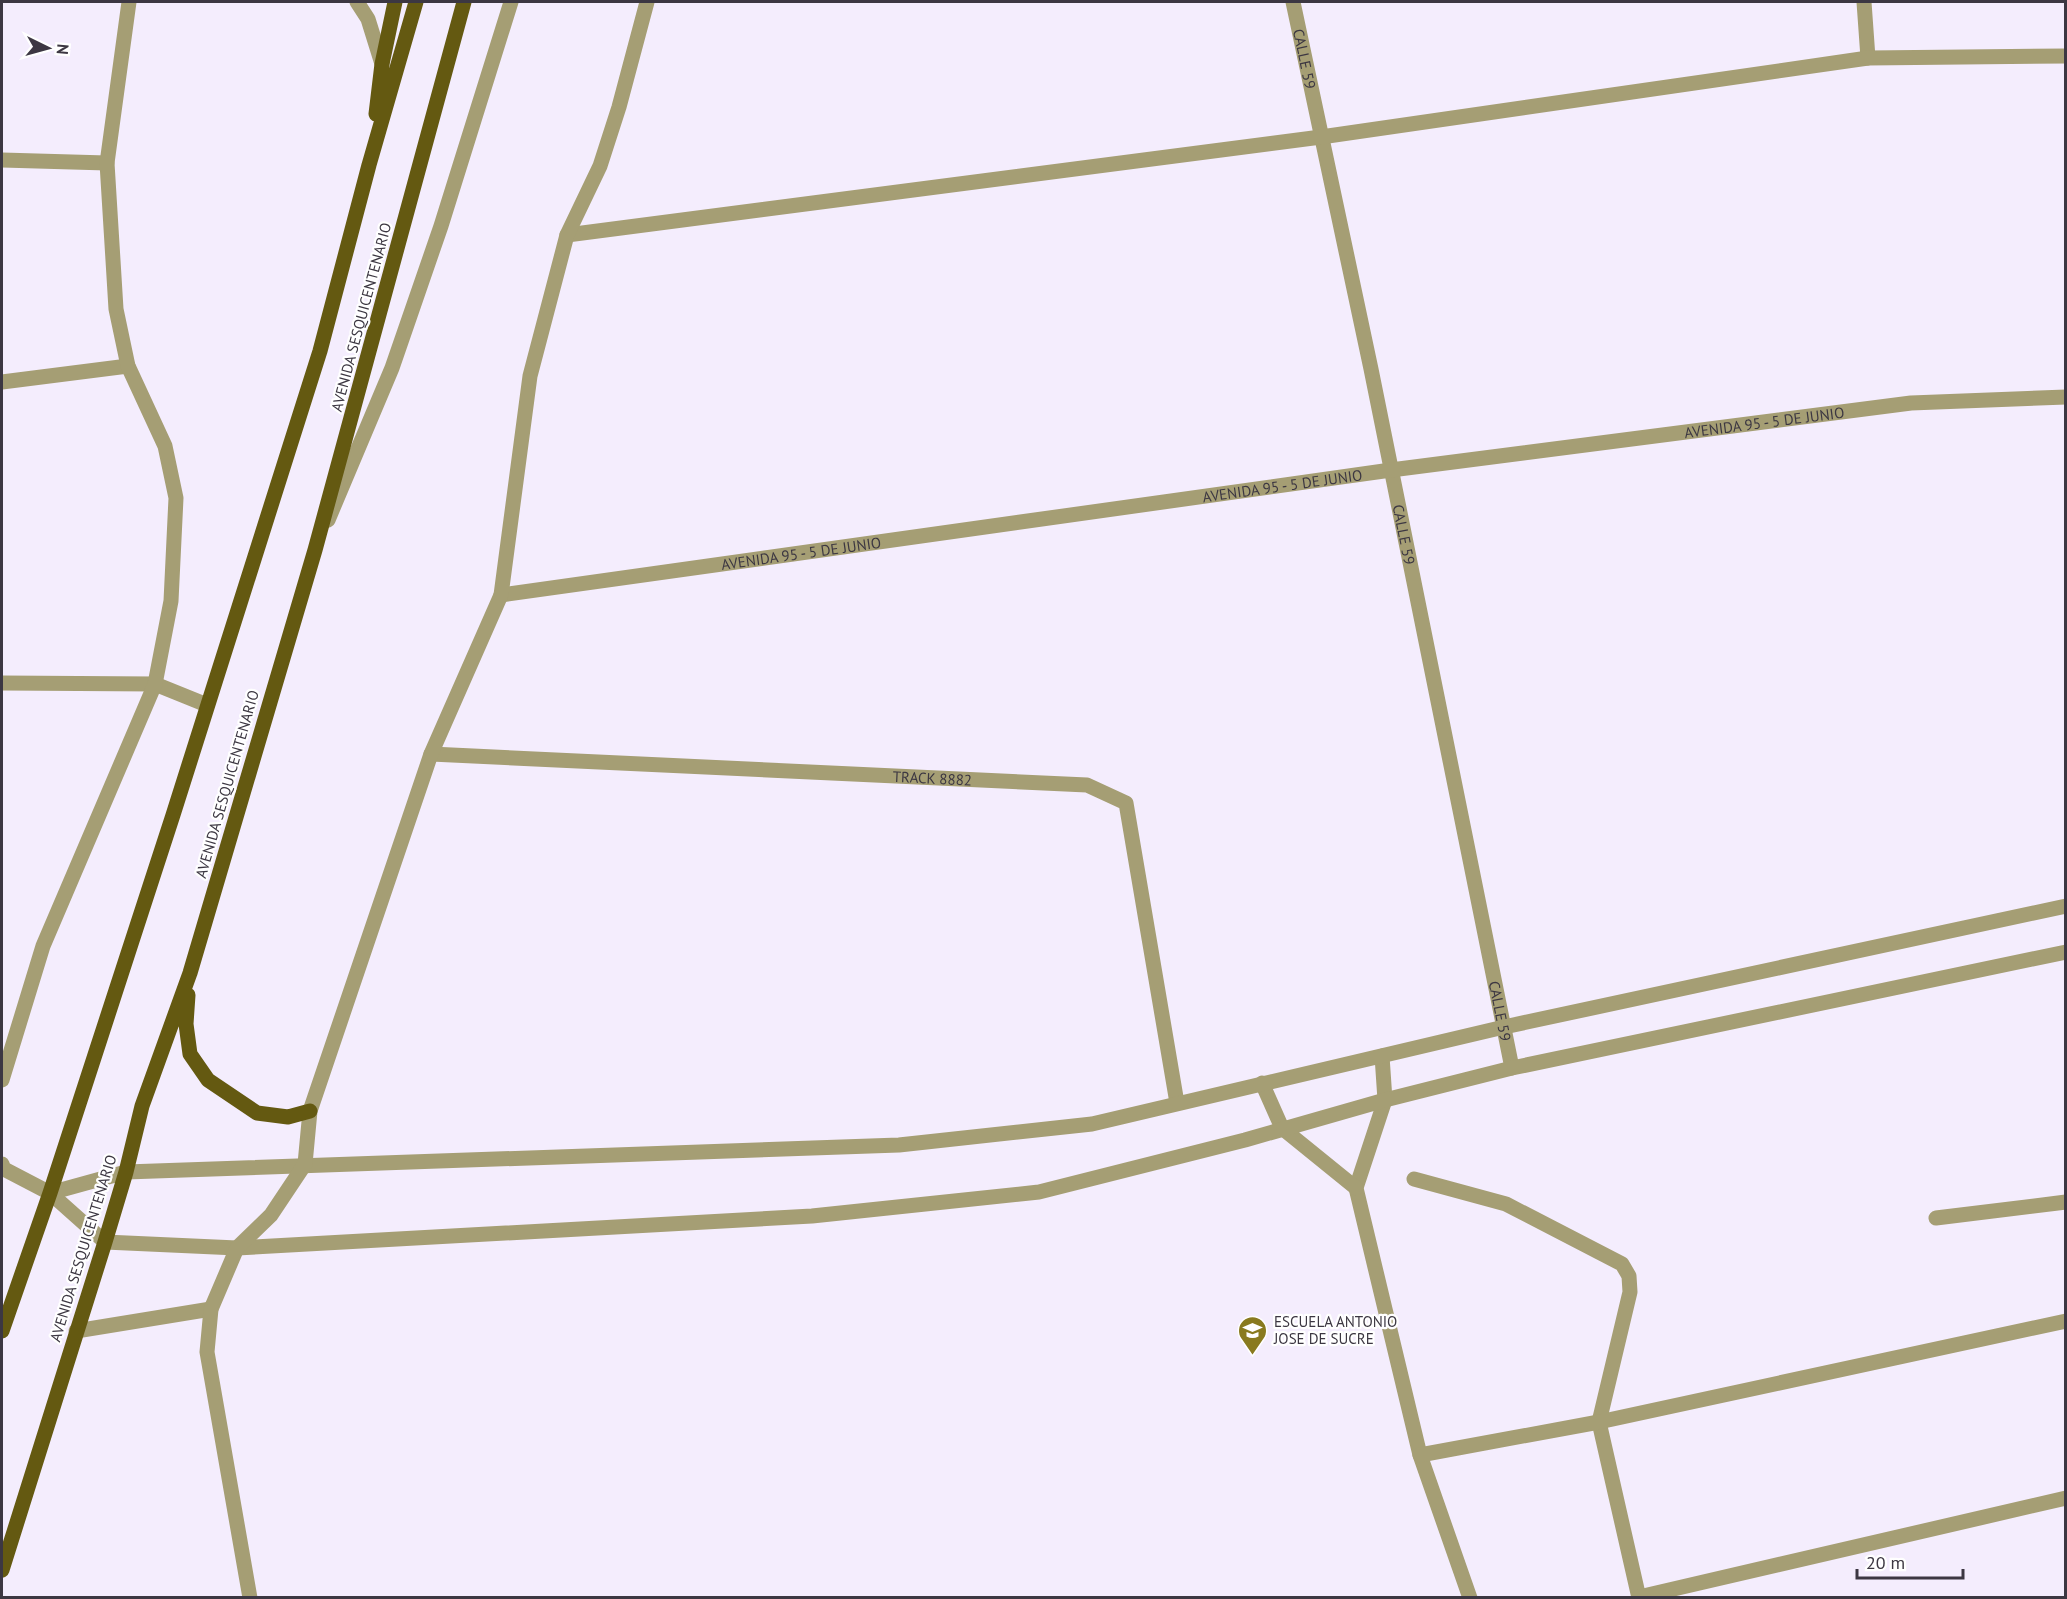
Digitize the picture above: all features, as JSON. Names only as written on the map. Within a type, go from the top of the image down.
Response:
[{"type":"main road","points":[[369,165],[382,64],[395,2]]},
{"type":"main road","name":"AVENIDA SESQUICENTENARIO","points":[[2,1331],[50,1193],[320,351],[369,165],[416,2]]},
{"type":"main road","name":"AVENIDA SESQUICENTENARIO","points":[[2,1570],[105,1242],[126,1172],[142,1106],[190,973],[315,550],[464,2]]},
{"type":"main road","points":[[190,973],[186,1024],[190,1053],[208,1080],[257,1113],[288,1117],[310,1111]]},
{"type":"street","points":[[2,1080],[6,1051],[43,946],[155,684],[171,601],[176,498],[165,446],[128,366],[116,309],[106,163],[129,2]]},
{"type":"street","points":[[357,2],[368,20],[382,64]]},
{"type":"street","points":[[315,550],[396,357],[441,226],[511,2]]},
{"type":"street","points":[[250,1598],[207,1352],[211,1309],[237,1248],[271,1215],[305,1164],[310,1111],[431,754],[501,595],[530,376],[567,235],[600,166],[647,2]]},
{"type":"street","name":"CALLE 59","points":[[1293,2],[1391,470],[1512,1068]]},
{"type":"street","points":[[1864,2],[1868,58]]},
{"type":"street","points":[[567,235],[1322,138],[1868,58],[2066,56]]},
{"type":"street","points":[[2,160],[106,163]]},
{"type":"street","points":[[2,382],[128,366]]},
{"type":"street","name":"AVENIDA 95 - 5 DE JUNIO","points":[[501,595],[1391,470],[1911,403],[2066,397]]},
{"type":"street","points":[[2,683],[155,684],[207,705]]},
{"type":"street","name":"TRACK 8882","points":[[431,754],[1087,785],[1126,803],[1177,1104]]},
{"type":"street","points":[[50,1193],[126,1172],[899,1145],[1092,1124],[1504,1027],[2066,906]]},
{"type":"street","points":[[2,1164],[4,1169],[50,1193],[105,1242],[237,1248],[812,1216],[1039,1192],[1245,1140],[1385,1100],[1512,1068],[2066,952]]},
{"type":"street","points":[[1382,1056],[1385,1100],[1356,1188],[1420,1455],[1470,1598]]},
{"type":"street","points":[[1262,1083],[1282,1128],[1356,1188]]},
{"type":"street","points":[[1414,1179],[1506,1204],[1622,1264],[1629,1276],[1630,1292],[1599,1422],[1639,1597],[2066,1497]]},
{"type":"street","points":[[1936,1218],[2066,1202]]},
{"type":"street","points":[[76,1331],[211,1309]]},
{"type":"street","points":[[1420,1455],[1599,1422],[2066,1321]]},
{"type":"place","name":"ESCUELA ANTONIO JOSE DE SUCRE","points":[[1253,1356]]}]
